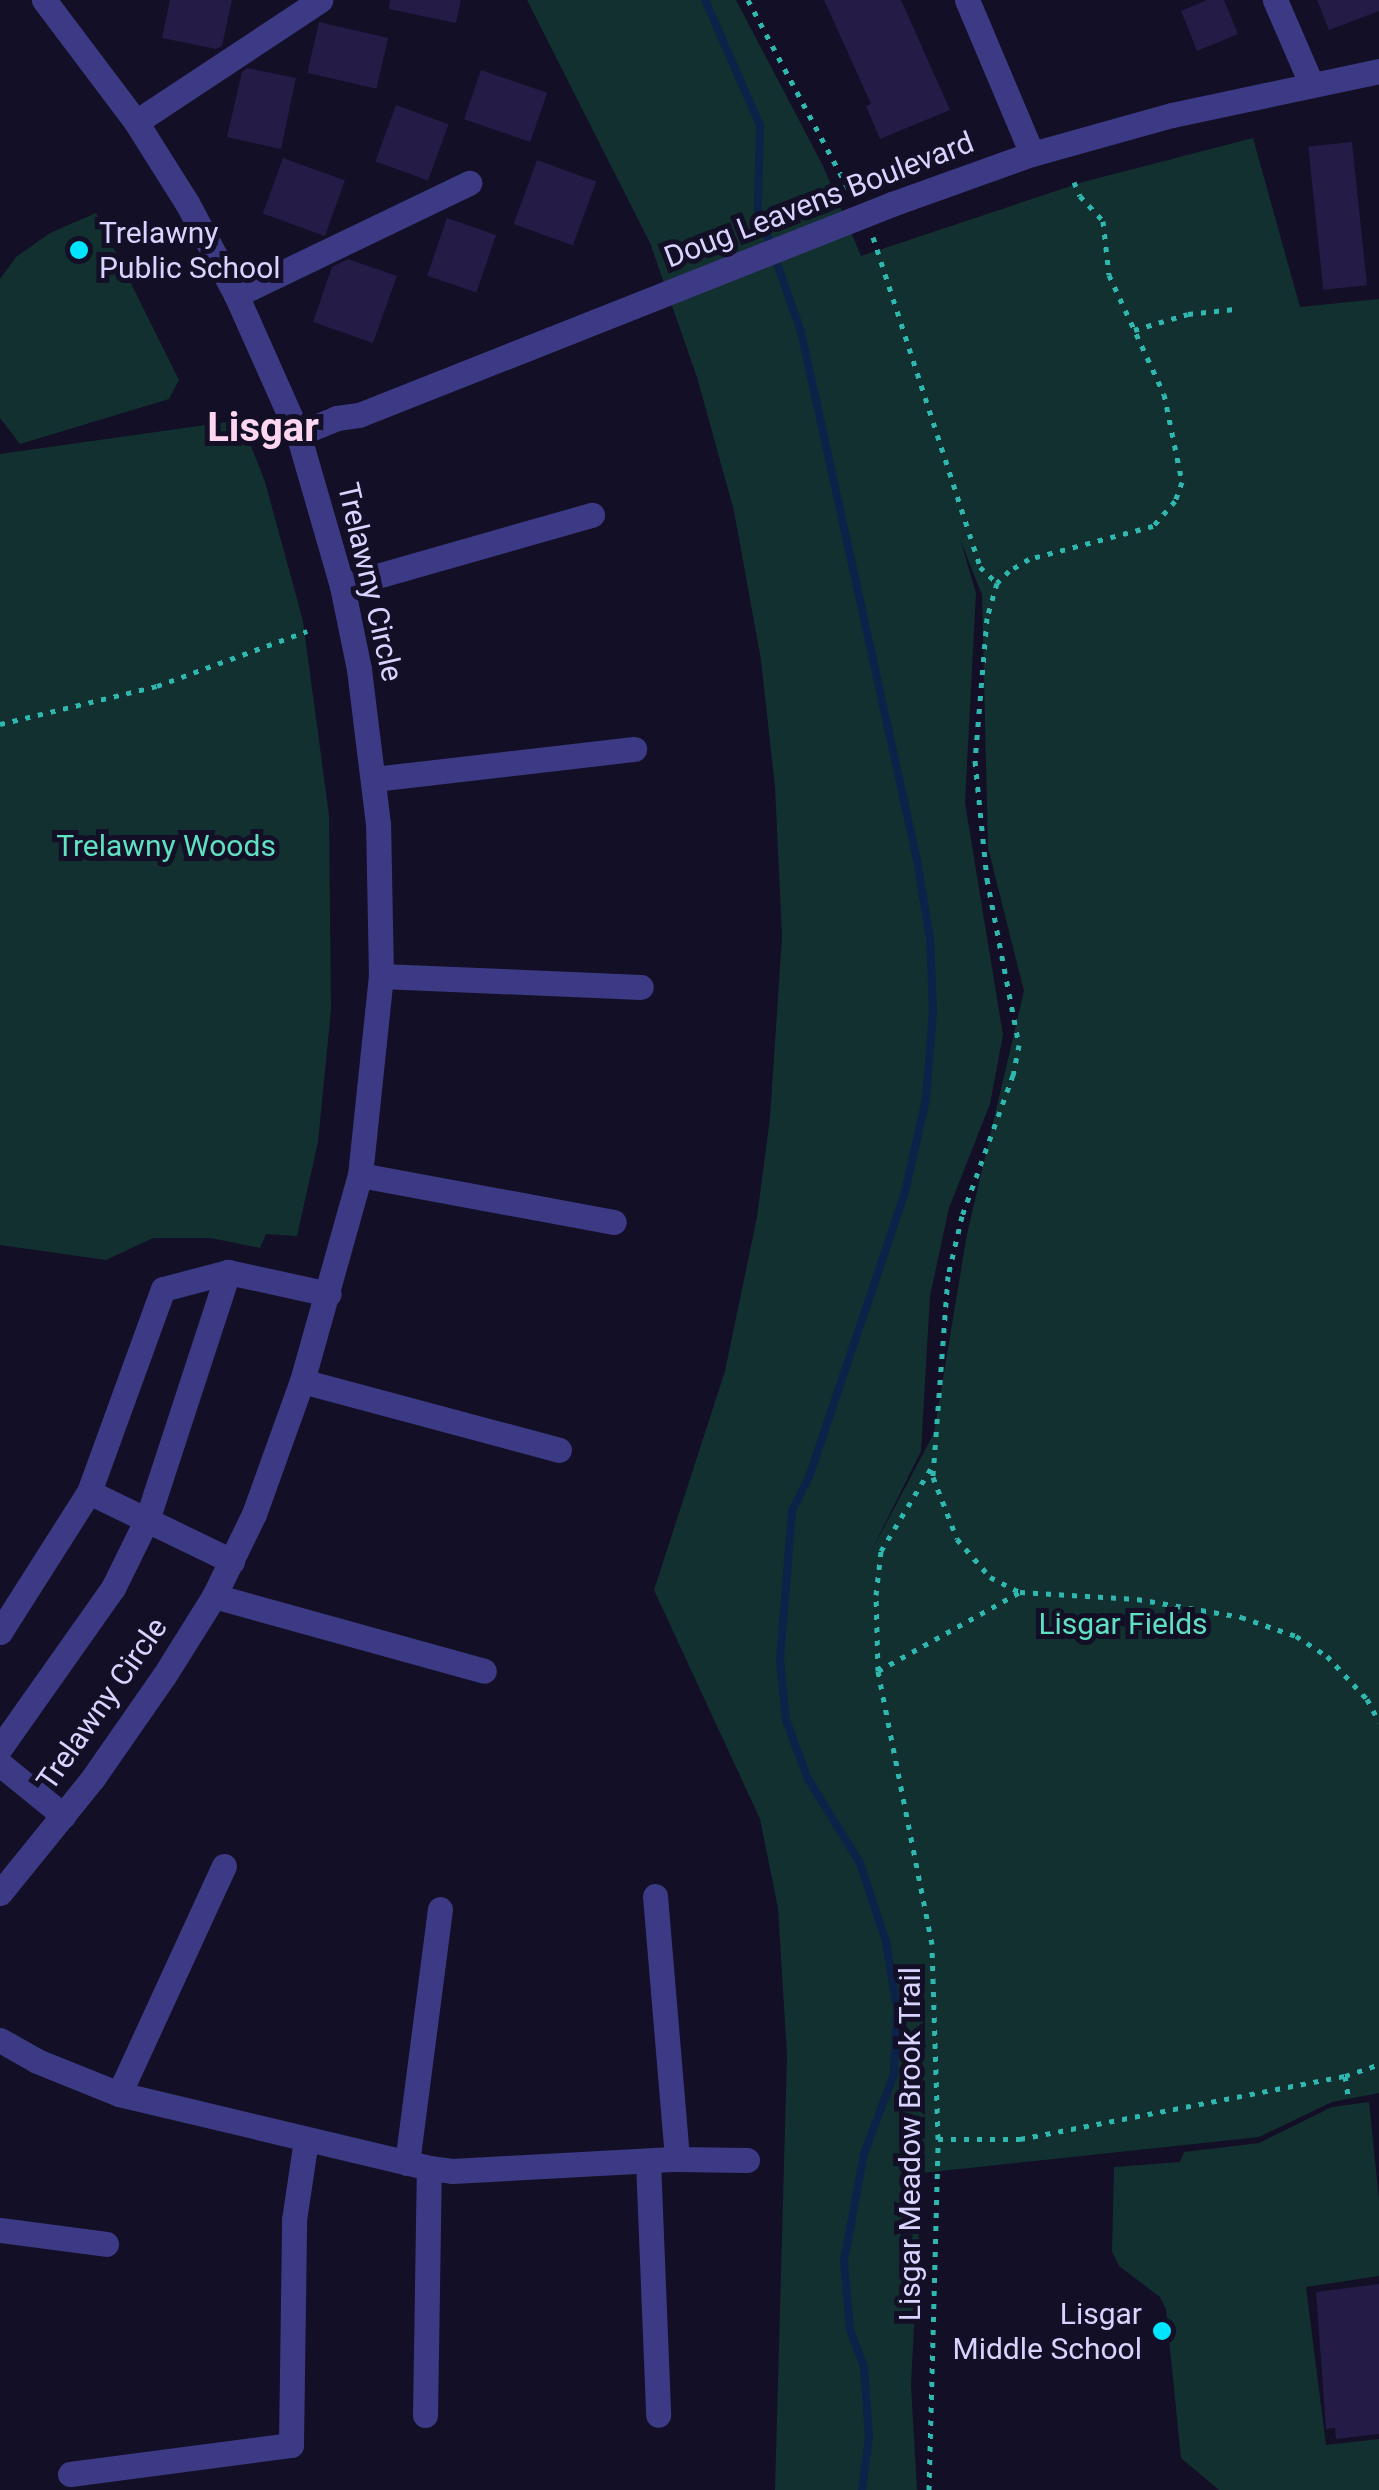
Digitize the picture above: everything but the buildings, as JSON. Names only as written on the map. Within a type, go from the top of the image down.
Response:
[{"type":"street","name":"Trelawny Circle","points":[[0,1892],[64,1816],[141,1710],[214,1596],[268,1480],[329,1294],[360,1174],[381,976],[374,779],[342,586],[298,434],[236,295],[187,202],[136,122],[44,0]]},
{"type":"street","points":[[136,122],[320,0]]},
{"type":"street","points":[[967,0],[1032,154]]},
{"type":"street","points":[[1275,0],[1311,83]]},
{"type":"street","name":"Doug Leavens Boulevard","points":[[298,434],[336,418],[358,415],[1032,154],[1311,83],[1379,71]]},
{"type":"street","points":[[236,295],[468,182]]},
{"type":"street","points":[[342,586],[592,515]]},
{"type":"street","points":[[374,779],[634,749]]},
{"type":"street","points":[[381,976],[641,988]]},
{"type":"street","points":[[360,1174],[614,1222]]},
{"type":"street","points":[[0,1748],[113,1588],[148,1516],[228,1272]]},
{"type":"street","points":[[0,1632],[90,1492],[162,1289],[228,1272],[329,1294]]},
{"type":"street","points":[[302,1381],[560,1450]]},
{"type":"street","points":[[90,1492],[148,1516],[232,1562]]},
{"type":"street","points":[[214,1596],[484,1671]]},
{"type":"street","points":[[0,1764],[64,1816]]},
{"type":"street","points":[[119,2094],[224,1866]]},
{"type":"street","points":[[654,1896],[678,2159]]},
{"type":"street","points":[[425,2414],[418,2166],[440,1909]]},
{"type":"street","points":[[0,2040],[37,2061],[119,2094],[452,2172],[678,2159],[747,2160]]},
{"type":"street","points":[[70,2474],[290,2445],[294,2220],[306,2140]]},
{"type":"street","points":[[648,2161],[658,2415]]},
{"type":"street","points":[[0,2230],[106,2244]]},
{"type":"path","points":[[748,0],[850,192]]},
{"type":"path","points":[[874,239],[980,567],[997,583],[1029,559],[1153,526],[1175,501],[1182,482],[1164,394],[1109,275],[1103,220],[1080,196],[1074,182]]},
{"type":"path","points":[[1134,330],[1188,314],[1234,310]]},
{"type":"path","name":"Lisgar Meadow Brook Trail","points":[[928,2490],[938,2138],[932,1944],[878,1671],[880,1551],[934,1464],[948,1276],[962,1216],[1013,1075],[1019,1045],[987,879],[975,761],[986,618],[997,583]]},
{"type":"path","points":[[0,724],[157,686],[307,631]]},
{"type":"path","points":[[934,1464],[933,1477],[957,1539],[990,1577],[1020,1592],[1154,1602],[1241,1617],[1296,1636],[1327,1656],[1367,1699],[1379,1722]]},
{"type":"path","points":[[878,1671],[1020,1592]]},
{"type":"path","points":[[938,2138],[1020,2139],[1345,2076],[1379,2064]]},
{"type":"path","points":[[1345,2076],[1348,2096]]},
{"type":"green space","name":"Lisgar Fields","points":[[527,0],[736,0],[823,166],[861,256],[1083,182],[1253,138],[1300,307],[1379,299],[1379,2093],[1332,2102],[1259,2137],[922,2173],[911,2385],[917,2490],[775,2490],[787,2055],[778,1908],[760,1819],[654,1590],[725,1371],[757,1217],[770,1118],[782,936],[775,787],[761,660],[734,511],[697,377],[650,243]],"holes":[[[960,539],[982,595],[988,848],[1024,991],[967,1234],[934,1433],[871,1552],[921,1451],[930,1296],[949,1208],[990,1104],[1003,1035],[965,803],[976,593]]]},
{"type":"green space","points":[[96,213],[179,380],[169,399],[20,444],[0,418],[0,279],[16,257],[50,233]]},
{"type":"green space","name":"Trelawny Woods","points":[[241,420],[265,482],[303,621],[329,815],[331,1010],[318,1142],[297,1236],[266,1234],[260,1248],[211,1238],[153,1238],[106,1260],[0,1245],[0,454]]},
{"type":"green space","points":[[1369,2102],[1379,2199],[1379,2276],[1306,2287],[1326,2445],[1379,2439],[1379,2490],[1219,2490],[1181,2458],[1166,2309],[1160,2297],[1119,2266],[1112,2251],[1114,2167],[1180,2162],[1184,2152],[1259,2143],[1332,2107]]},
{"type":"waterway","points":[[705,0],[760,125],[758,209],[801,332],[917,860],[930,939],[933,1010],[926,1099],[905,1192],[810,1475],[792,1511],[780,1660],[786,1720],[808,1779],[860,1863],[886,1942],[897,2008],[894,2074],[864,2154],[844,2261],[850,2330],[864,2367],[869,2437],[862,2490]]},
{"type":"place","name":"Trelawny Public School","points":[[79,250]]},
{"type":"place","name":"Lisgar Middle School","points":[[1162,2331]]},
{"type":"district","name":"Lisgar","points":[[263,428]]}]
